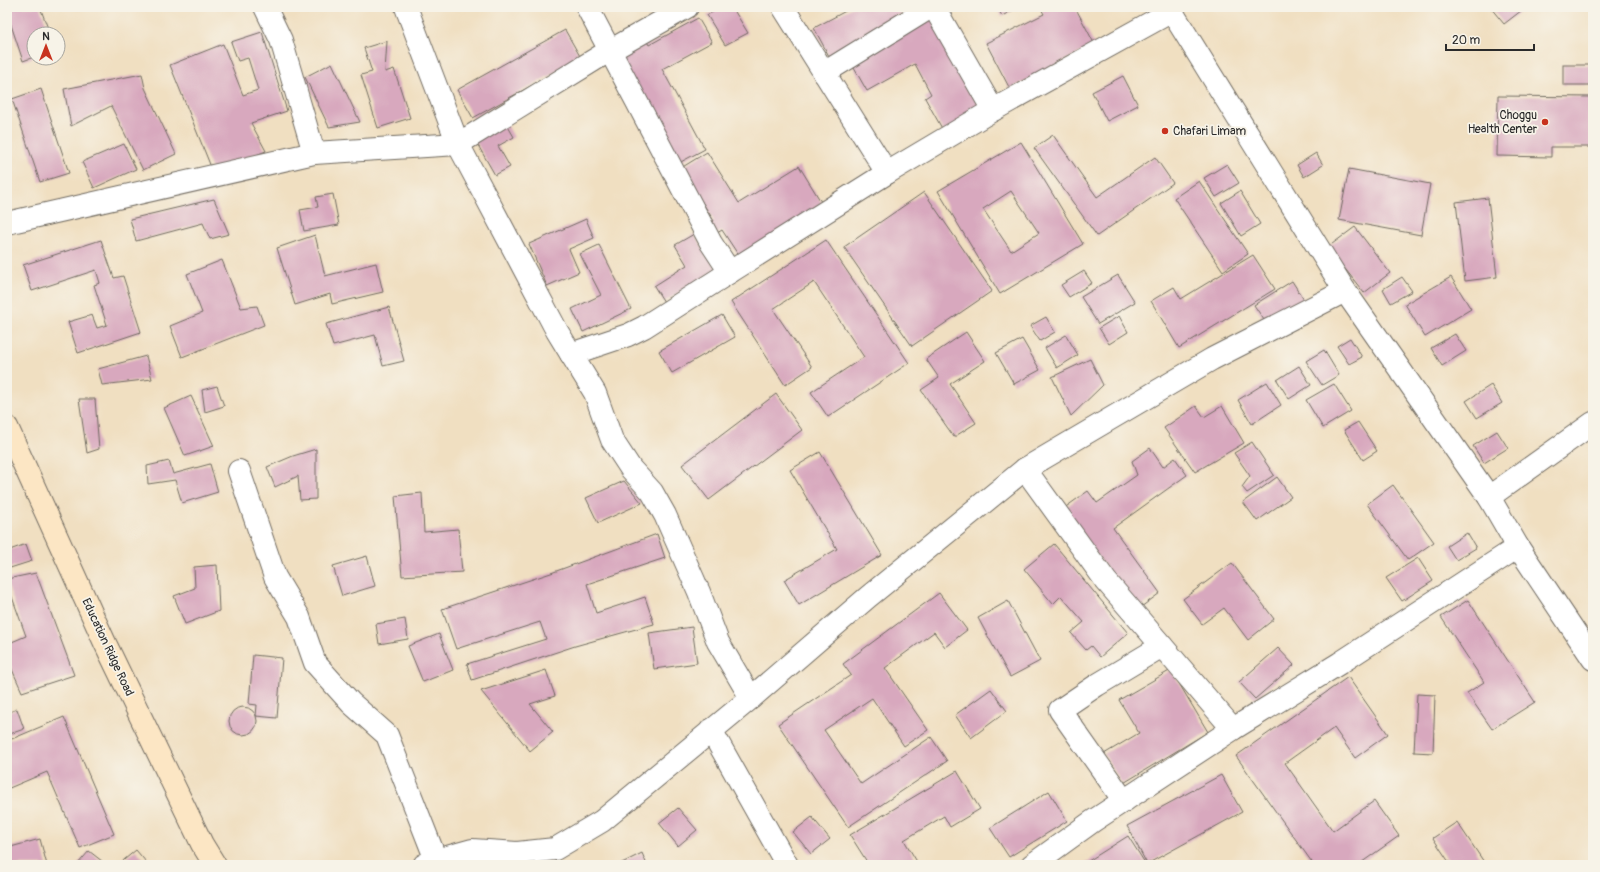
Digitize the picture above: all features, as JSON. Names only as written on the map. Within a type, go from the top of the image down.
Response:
[{"type":"main road","name":"Education Ridge Road","points":[[7,427],[109,651],[202,844],[215,865]]},
{"type":"street","points":[[264,7],[281,40],[314,153]]},
{"type":"street","points":[[406,7],[458,144],[557,331],[595,393],[612,440],[631,468],[652,492],[665,515],[699,592],[718,642],[751,698]]},
{"type":"street","points":[[587,7],[711,243],[730,272]]},
{"type":"street","points":[[7,223],[314,153],[458,144],[609,51],[687,7]]},
{"type":"street","points":[[783,7],[887,173]]},
{"type":"street","points":[[824,73],[933,7],[993,110]]},
{"type":"street","points":[[572,354],[628,335],[644,327],[887,173],[993,110],[1171,8],[1345,291],[1489,497],[1518,547],[1593,659]]},
{"type":"street","points":[[239,471],[275,577],[299,617],[315,663],[351,703],[387,735],[430,862],[472,850],[517,853],[555,849],[602,821],[751,698],[868,597],[1025,469],[1212,359],[1345,291]]},
{"type":"street","points":[[1489,497],[1593,423]]},
{"type":"street","points":[[1025,469],[1106,581],[1233,729]]},
{"type":"street","points":[[1032,865],[1124,801],[1233,729],[1340,663],[1518,547]]},
{"type":"street","points":[[1124,801],[1060,710],[1097,685],[1162,646]]},
{"type":"street","points":[[711,730],[787,865]]},
{"type":"building","points":[[7,7],[40,7],[47,26],[26,26],[26,60],[23,61],[7,13]]},
{"type":"building","points":[[722,7],[732,7],[748,33],[725,45],[707,15]]},
{"type":"building","points":[[853,7],[912,7],[830,58],[814,28]]},
{"type":"building","points":[[997,7],[1019,7],[1002,16]]},
{"type":"building","points":[[1040,7],[1075,7],[1095,45],[1010,89],[986,43],[1044,14]]},
{"type":"building","points":[[1490,7],[1526,7],[1504,24]]},
{"type":"building","points":[[931,17],[983,111],[944,132],[925,98],[931,94],[915,64],[867,91],[850,61]]},
{"type":"building","points":[[698,18],[712,42],[662,69],[705,149],[677,164],[618,55],[646,40],[649,45]]},
{"type":"building","points":[[565,30],[581,58],[473,118],[457,90]]},
{"type":"building","points":[[262,32],[287,111],[251,123],[266,151],[213,172],[170,65],[223,44],[243,95],[258,90],[248,58],[238,61],[231,42]]},
{"type":"building","points":[[387,41],[385,72],[394,69],[410,118],[378,128],[361,75],[372,72],[364,48]]},
{"type":"building","points":[[332,63],[360,122],[329,127],[305,77]]},
{"type":"building","points":[[1563,65],[1592,65],[1592,85],[1563,85]]},
{"type":"building","points":[[142,74],[145,88],[176,154],[143,170],[111,106],[71,126],[64,89]]},
{"type":"building","points":[[1123,76],[1138,105],[1107,121],[1092,92]]},
{"type":"building","points":[[41,89],[69,173],[40,182],[12,99]]},
{"type":"building","name":"Choggu Health Center","points":[[1498,96],[1593,97],[1593,147],[1551,147],[1551,157],[1497,156]]},
{"type":"building","points":[[506,123],[514,137],[498,146],[510,167],[495,175],[475,140]]},
{"type":"building","points":[[1053,135],[1097,197],[1155,157],[1173,183],[1097,236],[1034,148]]},
{"type":"building","points":[[1021,142],[1083,244],[1000,294],[938,191]],"holes":[[[1011,191],[1039,233],[1011,251],[983,209]]]},
{"type":"building","points":[[124,144],[136,169],[94,188],[82,162]]},
{"type":"building","points":[[707,152],[739,203],[799,166],[823,205],[739,256],[722,230],[714,235],[708,225],[714,221],[681,168]]},
{"type":"building","points":[[1316,153],[1323,165],[1304,177],[1297,165]]},
{"type":"building","points":[[1227,164],[1239,183],[1216,197],[1204,178]]},
{"type":"building","points":[[1349,169],[1430,184],[1421,235],[1339,220]]},
{"type":"building","points":[[1199,181],[1248,254],[1223,271],[1174,198]]},
{"type":"building","points":[[1240,191],[1260,224],[1241,236],[1221,203]]},
{"type":"building","points":[[924,192],[992,291],[912,346],[844,247]]},
{"type":"building","points":[[333,194],[339,225],[304,231],[300,210],[318,207],[316,197]]},
{"type":"building","points":[[1488,198],[1497,277],[1465,281],[1456,202]]},
{"type":"building","points":[[214,199],[229,234],[210,239],[203,223],[136,241],[130,219]]},
{"type":"building","points":[[586,219],[594,238],[569,249],[579,272],[547,286],[529,244]]},
{"type":"building","points":[[1355,227],[1390,273],[1364,293],[1328,247]]},
{"type":"building","points":[[694,234],[717,269],[664,302],[654,286],[687,265],[675,245]]},
{"type":"building","points":[[315,235],[325,276],[376,263],[383,292],[332,304],[330,294],[295,305],[277,248]]},
{"type":"building","points":[[101,240],[114,278],[123,276],[141,332],[78,353],[68,322],[92,315],[97,328],[107,325],[94,285],[100,283],[96,270],[32,291],[23,265]]},
{"type":"building","points":[[826,240],[909,363],[828,417],[811,392],[864,357],[814,282],[773,309],[812,367],[785,385],[731,302]]},
{"type":"building","points":[[599,245],[631,309],[583,332],[572,309],[601,295],[580,254]]},
{"type":"building","points":[[1253,255],[1275,289],[1179,348],[1151,301],[1174,287],[1181,299]]},
{"type":"building","points":[[222,260],[241,308],[257,306],[264,325],[182,357],[170,326],[202,313],[187,274]]},
{"type":"building","points":[[1084,271],[1092,283],[1069,297],[1061,285]]},
{"type":"building","points":[[1118,275],[1135,302],[1098,324],[1081,297]]},
{"type":"building","points":[[1402,277],[1412,291],[1391,303],[1383,289]]},
{"type":"building","points":[[1451,277],[1471,309],[1425,337],[1405,304]]},
{"type":"building","points":[[1292,281],[1304,300],[1266,323],[1254,305]]},
{"type":"building","points":[[389,307],[404,361],[383,366],[375,335],[333,346],[326,324]]},
{"type":"building","points":[[722,315],[735,337],[672,373],[659,351]]},
{"type":"building","points":[[1119,316],[1128,332],[1109,344],[1099,328]]},
{"type":"building","points":[[1046,317],[1055,332],[1040,341],[1030,326]]},
{"type":"building","points":[[966,332],[985,361],[950,384],[976,423],[954,437],[921,390],[939,378],[926,359]]},
{"type":"building","points":[[1455,334],[1466,351],[1442,366],[1431,348]]},
{"type":"building","points":[[1066,335],[1078,355],[1057,368],[1045,348]]},
{"type":"building","points":[[1350,338],[1362,357],[1349,364],[1337,346]]},
{"type":"building","points":[[1022,339],[1040,370],[1014,384],[996,353]]},
{"type":"building","points":[[1324,350],[1339,375],[1322,385],[1306,361]]},
{"type":"building","points":[[146,356],[152,379],[102,385],[98,369]]},
{"type":"building","points":[[1090,359],[1103,385],[1071,416],[1052,377]]},
{"type":"building","points":[[1299,366],[1311,385],[1289,399],[1277,380]]},
{"type":"building","points":[[1267,382],[1281,405],[1252,424],[1238,400]]},
{"type":"building","points":[[1334,384],[1351,411],[1323,428],[1306,400]]},
{"type":"building","points":[[1491,385],[1502,403],[1477,418],[1466,401]]},
{"type":"building","points":[[217,386],[224,406],[205,412],[202,390]]},
{"type":"building","points":[[776,394],[802,430],[709,500],[682,465]]},
{"type":"building","points":[[191,396],[214,446],[185,456],[164,408]]},
{"type":"building","points":[[79,399],[95,399],[99,449],[87,453]]},
{"type":"building","points":[[1196,406],[1204,417],[1222,406],[1244,443],[1195,472],[1164,428]]},
{"type":"building","points":[[1358,422],[1377,451],[1363,460],[1344,430]]},
{"type":"building","points":[[1497,431],[1508,448],[1484,463],[1473,446]]},
{"type":"building","points":[[1252,442],[1274,475],[1247,493],[1242,487],[1250,476],[1234,453]]},
{"type":"building","points":[[1150,448],[1163,467],[1175,458],[1187,475],[1113,528],[1160,593],[1137,610],[1063,509],[1088,491],[1097,503],[1137,475],[1132,461]]},
{"type":"building","points":[[316,449],[316,499],[300,500],[298,476],[275,487],[267,467],[293,456]]},
{"type":"building","points":[[820,452],[882,555],[799,605],[784,580],[837,549],[790,470]]},
{"type":"building","points":[[169,461],[173,474],[210,464],[218,492],[182,503],[175,480],[148,484],[147,466]]},
{"type":"building","points":[[1277,477],[1291,497],[1257,521],[1243,502]]},
{"type":"building","points":[[624,481],[642,503],[598,523],[586,498]]},
{"type":"building","points":[[1393,485],[1434,542],[1408,560],[1367,504]]},
{"type":"building","points":[[422,493],[424,532],[458,529],[462,572],[402,576],[395,496]]},
{"type":"building","points":[[1467,533],[1476,548],[1456,560],[1447,546]]},
{"type":"building","points":[[657,534],[665,558],[587,584],[596,613],[645,597],[654,624],[575,646],[472,680],[467,664],[546,639],[540,622],[456,649],[442,609],[551,573]]},
{"type":"building","points":[[26,544],[32,561],[7,569],[7,551]]},
{"type":"building","points":[[1054,544],[1128,633],[1100,657],[1091,646],[1086,650],[1071,633],[1084,622],[1061,596],[1053,604],[1024,569]]},
{"type":"building","points":[[367,556],[375,586],[342,596],[333,566]]},
{"type":"building","points":[[1418,558],[1433,581],[1402,601],[1386,578]]},
{"type":"building","points":[[1232,563],[1274,619],[1248,640],[1224,608],[1202,624],[1183,599]]},
{"type":"building","points":[[217,565],[219,611],[185,624],[174,596],[195,588],[194,567]]},
{"type":"building","points":[[36,573],[74,675],[22,692],[7,658],[7,644],[26,636],[7,583],[7,579]]},
{"type":"building","points":[[939,593],[967,630],[945,647],[934,632],[885,668],[928,730],[904,746],[872,698],[824,730],[861,784],[931,737],[947,761],[848,827],[778,724],[851,675],[843,664]]},
{"type":"building","points":[[1468,600],[1535,702],[1492,729],[1467,693],[1484,682],[1441,617]]},
{"type":"building","points":[[1008,601],[1040,661],[1010,677],[978,618]]},
{"type":"building","points":[[405,619],[408,639],[379,644],[376,624]]},
{"type":"building","points":[[692,627],[697,663],[654,669],[649,633]]},
{"type":"building","points":[[439,634],[453,670],[423,682],[408,646]]},
{"type":"building","points":[[1278,648],[1294,665],[1255,699],[1239,682]]},
{"type":"building","points":[[253,655],[282,658],[277,718],[256,716],[257,705],[249,704]]},
{"type":"building","points":[[546,670],[555,696],[530,704],[553,732],[530,751],[481,691]]},
{"type":"building","points":[[1171,670],[1208,732],[1122,784],[1104,754],[1139,733],[1119,700]]},
{"type":"building","points":[[1348,677],[1388,734],[1355,758],[1334,728],[1285,763],[1333,831],[1374,801],[1399,836],[1358,865],[1314,865],[1236,756]]},
{"type":"building","points":[[991,689],[1007,711],[971,738],[955,715]]},
{"type":"building","points":[[1417,694],[1435,695],[1433,753],[1414,752]]},
{"type":"building","points":[[243,707],[253,711],[257,721],[253,731],[243,735],[233,731],[229,721],[233,711]]},
{"type":"building","points":[[17,709],[24,729],[7,735],[7,713]]},
{"type":"building","points":[[64,717],[114,834],[80,848],[47,772],[7,789],[7,741]]},
{"type":"building","points":[[957,771],[980,809],[950,827],[944,816],[904,840],[919,865],[869,865],[850,835]]},
{"type":"building","points":[[1221,775],[1242,812],[1147,864],[1127,826]]},
{"type":"building","points":[[1049,791],[1067,821],[1009,857],[990,828]]},
{"type":"building","points":[[678,808],[697,830],[678,846],[659,823]]},
{"type":"building","points":[[812,817],[830,839],[811,854],[793,832]]},
{"type":"building","points":[[1457,822],[1486,865],[1451,865],[1433,838]]},
{"type":"building","points":[[1128,836],[1145,863],[1141,865],[1082,865]]},
{"type":"building","points":[[40,839],[47,865],[7,865],[7,848]]},
{"type":"building","points":[[136,850],[147,863],[144,865],[119,864]]},
{"type":"building","points":[[89,851],[107,865],[77,865]]},
{"type":"building","points":[[642,853],[647,865],[618,865]]},
{"type":"place","name":"Choggu Health Center","points":[[1545,122]]},
{"type":"place","name":"Chafari Limam","points":[[1165,131]]}]
